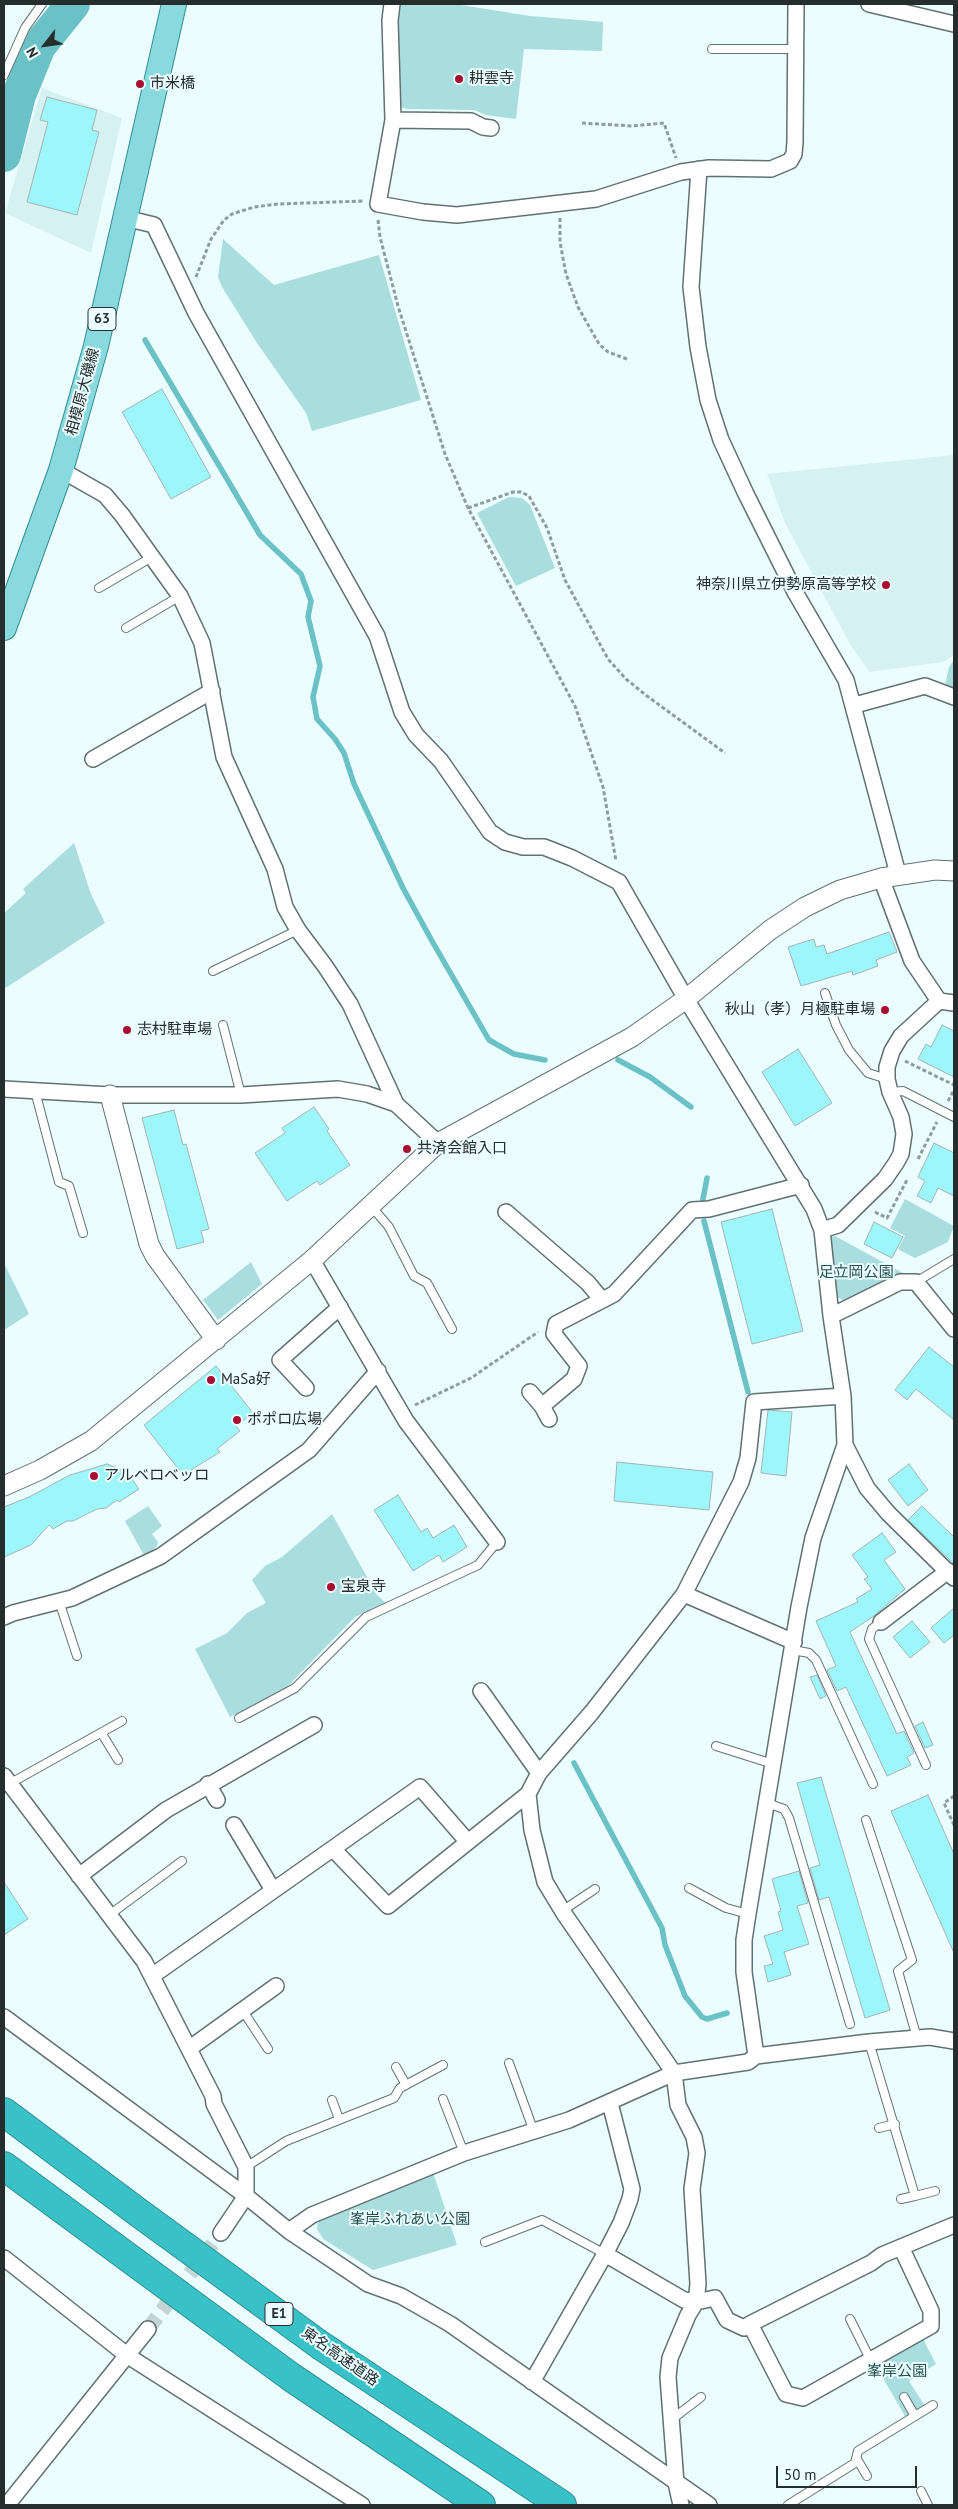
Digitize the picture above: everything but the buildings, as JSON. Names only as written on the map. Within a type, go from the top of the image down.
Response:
[{"type":"highway","name":"東名高速道路","points":[[4,2112],[320,2344],[562,2505]]},
{"type":"highway","points":[[4,2166],[291,2377],[481,2505]]},
{"type":"main road","name":"相模原大磯線","points":[[4,628],[61,470],[96,346],[174,4]]},
{"type":"street","points":[[392,4],[390,20],[393,120],[378,204],[423,212],[457,215],[559,205],[596,199],[680,172],[699,169],[772,170],[790,161],[794,154],[795,142],[794,49],[796,4]]},
{"type":"street","points":[[869,4],[954,24]]},
{"type":"street","points":[[393,120],[471,121],[483,127],[491,128]]},
{"type":"street","points":[[699,169],[691,287],[698,347],[708,400],[721,440],[746,494],[795,592],[846,680],[855,705],[889,876],[912,961],[939,1001],[954,1004]]},
{"type":"street","points":[[126,218],[154,225],[183,286],[377,636],[402,712],[416,736],[441,762],[490,832],[514,845],[544,847],[572,858],[619,882],[686,999],[801,1185],[822,1230],[831,1316],[843,1396],[845,1445],[813,1538],[744,1940],[744,1972],[756,2056]]},
{"type":"street","points":[[61,470],[104,495],[180,596],[202,643],[224,757],[275,869],[284,907],[350,1004],[396,1104],[438,1143]]},
{"type":"street","points":[[855,705],[925,686],[954,697]]},
{"type":"street","points":[[93,759],[212,691]]},
{"type":"street","points":[[4,1486],[40,1470],[91,1441],[312,1260],[438,1143],[468,1124],[632,1037],[686,999],[785,919],[840,890],[889,876],[935,870],[954,871]]},
{"type":"street","points":[[822,1230],[838,1225],[885,1179],[901,1154],[904,1134],[901,1117],[888,1085],[887,1067],[891,1054],[902,1036],[939,1001]]},
{"type":"street","points":[[4,1089],[110,1095],[241,1095],[338,1089],[396,1104]]},
{"type":"street","points":[[110,1095],[149,1244],[155,1256],[216,1340]]},
{"type":"street","points":[[530,1392],[545,1413],[574,1379],[579,1366],[554,1334],[556,1324],[614,1294],[692,1210],[709,1209],[801,1185]]},
{"type":"street","points":[[506,1212],[526,1238],[588,1283],[602,1300]]},
{"type":"street","points":[[312,1260],[401,1412],[497,1542]]},
{"type":"street","points":[[831,1316],[900,1282],[916,1282],[954,1329]]},
{"type":"street","points":[[306,1388],[280,1360],[340,1307]]},
{"type":"street","points":[[4,1617],[59,1602],[97,1588],[161,1556],[309,1450],[378,1371]]},
{"type":"street","points":[[333,1849],[392,1911],[467,1842],[528,1794],[540,1773],[592,1712],[684,1594],[741,1482],[748,1458],[754,1402],[843,1396]]},
{"type":"street","points":[[845,1445],[867,1488],[888,1514],[951,1575],[881,1622]]},
{"type":"street","points":[[684,1594],[794,1646]]},
{"type":"street","points":[[481,1691],[540,1773]]},
{"type":"street","points":[[79,1876],[166,1810],[208,1784],[314,1725]]},
{"type":"street","points":[[6,1780],[152,1976],[213,2096],[214,2104],[246,2167],[246,2196],[221,2233]]},
{"type":"street","points":[[208,1784],[217,1800]]},
{"type":"street","points":[[152,1976],[420,1787],[467,1842]]},
{"type":"street","points":[[528,1794],[537,1856],[545,1882],[562,1910],[674,2073],[678,2105],[694,2137],[697,2153],[692,2189],[698,2284],[696,2302],[688,2315],[670,2358],[668,2377],[676,2483],[681,2505]]},
{"type":"street","points":[[234,1825],[273,1890]]},
{"type":"street","points":[[190,2048],[276,1986]]},
{"type":"street","points":[[4,2017],[246,2196],[289,2231],[368,2284],[401,2296],[450,2324],[710,2505]]},
{"type":"street","points":[[289,2231],[312,2215],[464,2153],[569,2120],[674,2073],[748,2062],[756,2056],[869,2042],[937,2038],[954,2042]]},
{"type":"street","points":[[532,2382],[551,2359],[621,2223],[632,2188],[610,2102]]},
{"type":"street","points":[[605,2254],[684,2300],[696,2302],[716,2298],[727,2320],[744,2328],[871,2263],[882,2254],[954,2225]]},
{"type":"street","points":[[750,2324],[786,2394],[803,2398],[931,2326],[931,2310],[901,2247]]},
{"type":"street","points":[[4,2258],[128,2356],[362,2505]]},
{"type":"street","points":[[7,2505],[148,2329]]},
{"type":"lane","points":[[4,75],[25,28],[42,4]]},
{"type":"lane","points":[[712,49],[794,49]]},
{"type":"lane","points":[[99,588],[152,557]]},
{"type":"lane","points":[[126,628],[180,596]]},
{"type":"lane","points":[[213,971],[298,930]]},
{"type":"lane","points":[[825,993],[836,1025],[849,1050],[868,1074],[954,1117]]},
{"type":"lane","points":[[223,1025],[241,1095]]},
{"type":"lane","points":[[34,1091],[59,1182],[70,1186],[82,1233]]},
{"type":"lane","points":[[370,1205],[389,1227],[414,1276],[427,1283],[452,1329]]},
{"type":"lane","points":[[916,1282],[954,1259]]},
{"type":"lane","points":[[239,1718],[295,1688],[366,1617],[478,1565],[497,1542]]},
{"type":"lane","points":[[59,1602],[77,1656]]},
{"type":"lane","points":[[881,1622],[872,1629],[870,1639],[926,1765]]},
{"type":"lane","points":[[794,1646],[809,1653],[816,1660],[873,1784]]},
{"type":"lane","points":[[6,1780],[102,1734],[122,1721]]},
{"type":"lane","points":[[102,1734],[118,1760]]},
{"type":"lane","points":[[716,1746],[773,1764]]},
{"type":"lane","points":[[767,1803],[784,1809],[789,1818],[850,2024]]},
{"type":"lane","points":[[866,1820],[912,1960],[898,1971],[917,2038]]},
{"type":"lane","points":[[108,1916],[182,1861]]},
{"type":"lane","points":[[690,1888],[726,1908],[748,1914]]},
{"type":"lane","points":[[562,1910],[595,1889]]},
{"type":"lane","points":[[243,2011],[268,2048]]},
{"type":"lane","points":[[869,2042],[915,2196]]},
{"type":"lane","points":[[509,2063],[533,2130]]},
{"type":"lane","points":[[246,2167],[286,2141],[394,2098],[400,2088],[443,2065]]},
{"type":"lane","points":[[396,2067],[406,2085]]},
{"type":"lane","points":[[332,2100],[339,2119]]},
{"type":"lane","points":[[443,2100],[464,2153]]},
{"type":"lane","points":[[879,2128],[895,2124]]},
{"type":"lane","points":[[901,2199],[935,2191]]},
{"type":"lane","points":[[485,2242],[542,2220],[605,2254]]},
{"type":"lane","points":[[850,2319],[871,2361]]},
{"type":"lane","points":[[670,2420],[701,2397]]},
{"type":"lane","points":[[904,2397],[915,2416]]},
{"type":"lane","points":[[788,2505],[855,2463],[858,2451],[934,2405]]},
{"type":"lane","points":[[857,2459],[867,2476]]},
{"type":"lane","points":[[920,2491],[928,2505]]},
{"type":"path","points":[[582,123],[632,126],[664,123],[680,172]]},
{"type":"path","points":[[183,286],[195,279],[211,239],[224,220],[232,214],[254,207],[311,201],[365,201],[378,204],[380,237],[398,306],[445,454],[468,508],[575,706],[610,817],[619,882]]},
{"type":"path","points":[[559,205],[560,242],[569,287],[599,344],[608,352],[627,359]]},
{"type":"path","points":[[468,508],[513,492],[521,492],[529,496],[548,528],[565,580],[608,659],[647,696],[725,753]]},
{"type":"path","points":[[891,1054],[954,1085]]},
{"type":"path","points":[[401,1412],[471,1378],[544,1328],[555,1328]]},
{"type":"path","points":[[954,1796],[944,1803],[954,1825]]},
{"type":"shaded area","points":[[42,88],[122,118],[91,253],[5,213]]},
{"type":"shaded area","name":"神奈川県立伊勢原高等学校","points":[[954,455],[954,655],[943,662],[870,672],[851,646],[785,523],[767,474]]},
{"type":"green space","name":"耕雲寺","points":[[395,4],[455,4],[530,16],[603,22],[602,51],[524,49],[516,119],[486,115],[474,110],[408,109],[399,107]]},
{"type":"green space","points":[[223,239],[274,285],[379,255],[421,400],[312,431],[306,413],[257,343],[222,287],[218,277]]},
{"type":"green space","points":[[509,497],[522,498],[530,505],[555,568],[516,586],[477,513]]},
{"type":"green space","points":[[954,660],[954,694],[944,690],[949,667]]},
{"type":"green space","points":[[74,843],[91,894],[105,923],[4,989],[4,913],[26,893],[23,889]]},
{"type":"green space","points":[[905,1199],[954,1226],[948,1242],[915,1258],[898,1249],[905,1236],[890,1228]]},
{"type":"green space","name":"足立岡公園","points":[[835,1236],[903,1273],[846,1301],[836,1297],[831,1237]]},
{"type":"green space","points":[[251,1262],[262,1284],[218,1320],[203,1300]]},
{"type":"green space","points":[[4,1263],[29,1314],[4,1330]]},
{"type":"green space","points":[[148,1506],[162,1526],[152,1534],[158,1542],[157,1546],[145,1557],[125,1521]]},
{"type":"green space","points":[[332,1514],[377,1595],[386,1603],[355,1617],[285,1689],[230,1717],[195,1649],[227,1633],[247,1613],[266,1603],[252,1580],[265,1566],[282,1557]]},
{"type":"green space","name":"峯岸ふれあい公園","points":[[433,2172],[457,2245],[373,2270],[323,2239],[317,2229],[318,2219]]},
{"type":"green space","name":"峯岸公園","points":[[923,2339],[936,2364],[909,2381],[925,2406],[906,2418],[876,2366]]},
{"type":"waterway","points":[[4,155],[19,95],[39,46],[73,4]]},
{"type":"waterway","points":[[145,340],[260,535],[301,574],[311,601],[308,617],[320,666],[313,697],[317,719],[335,739],[344,753],[354,784],[403,888],[432,941],[489,1040],[514,1054],[545,1060]]},
{"type":"waterway","points":[[618,1060],[650,1077],[691,1107]]},
{"type":"waterway","points":[[703,1199],[707,1178]]},
{"type":"waterway","points":[[704,1221],[748,1392]]},
{"type":"waterway","points":[[574,1763],[662,1928],[665,1945],[685,1996],[702,2017],[707,2019],[727,2013]]},
{"type":"tunnel","points":[[148,2329],[221,2233]]},
{"type":"place","name":"耕雲寺","points":[[459,79]]},
{"type":"place","name":"市米橋","points":[[140,84]]},
{"type":"place","name":"神奈川県立伊勢原高等学校","points":[[886,585]]},
{"type":"place","name":"秋山（孝）月極駐車場","points":[[885,1010]]},
{"type":"place","name":"志村駐車場","points":[[127,1030]]},
{"type":"place","name":"共済会館入口","points":[[407,1149]]},
{"type":"place","name":"MaSa好","points":[[211,1380]]},
{"type":"place","name":"ポポロ広場","points":[[237,1420]]},
{"type":"place","name":"アルベロベッロ","points":[[94,1476]]},
{"type":"place","name":"宝泉寺","points":[[331,1587]]}]
